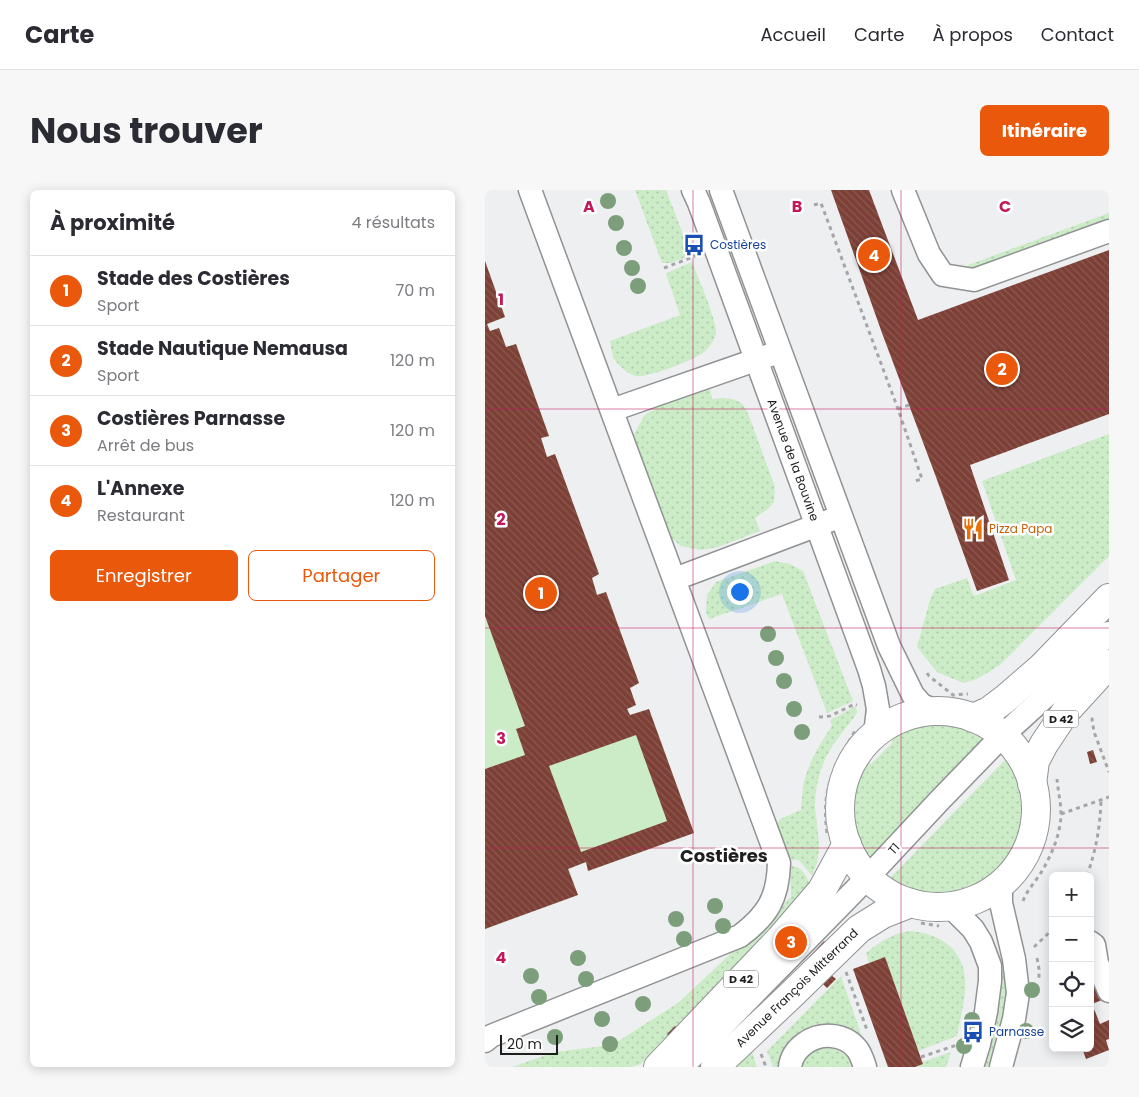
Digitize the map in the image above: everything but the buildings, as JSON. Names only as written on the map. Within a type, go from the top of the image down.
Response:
[{"type":"main road","points":[[972,705],[1013,746],[1028,772],[1045,781],[1035,807],[1031,837],[1023,857],[1017,865],[1001,884],[984,895],[972,900],[947,916],[931,906],[912,912],[870,881],[837,840],[843,829],[840,802],[845,778],[860,750],[866,730],[891,723],[911,714],[936,711],[952,712],[972,705],[989,711],[1042,667],[1109,598]]},
{"type":"main road","name":"D 42","points":[[1045,781],[1035,761],[1044,744],[1065,711],[1109,664]]},
{"type":"main road","name":"D 42","points":[[658,1067],[780,939],[816,897],[826,884],[837,840]]},
{"type":"main road","name":"Avenue François Mitterrand","points":[[715,1067],[859,929],[883,914],[912,912]]},
{"type":"street","points":[[485,1041],[499,1032],[740,936],[754,926],[765,914],[774,897],[779,881],[779,863],[530,190]]},
{"type":"street","name":"Avenue de la Bouvine","points":[[693,190],[869,669],[878,709],[866,730]]},
{"type":"street","points":[[721,190],[889,646],[913,695],[922,705],[936,711]]},
{"type":"street","points":[[903,190],[929,254],[943,275],[974,280],[1109,231]]},
{"type":"street","points":[[612,410],[781,351]]},
{"type":"street","points":[[675,579],[842,516]]},
{"type":"street","name":"T1","points":[[695,1067],[1005,739],[1109,633]]},
{"type":"street","name":"T1","points":[[1005,739],[1069,686],[1109,646]]},
{"type":"street","name":"T1","points":[[682,1067],[870,881]]},
{"type":"street","points":[[1001,884],[1001,903],[1014,960],[1018,993],[1014,1019],[1001,1067]]},
{"type":"street","points":[[947,916],[973,929],[981,942],[990,966],[986,1012],[979,1044],[971,1067]]},
{"type":"street","points":[[1094,964],[1109,991]]},
{"type":"street","points":[[790,1067],[793,1055],[799,1048],[817,1037],[828,1035],[839,1036],[850,1042],[858,1050],[865,1067]]},
{"type":"path","points":[[815,206],[821,203],[898,409],[922,478],[915,481]]},
{"type":"path","points":[[663,268],[698,254]]},
{"type":"path","points":[[898,409],[909,405]]},
{"type":"path","points":[[926,671],[929,676],[953,696],[972,705]]},
{"type":"path","points":[[819,717],[830,716],[855,704],[861,705],[859,699]]},
{"type":"path","points":[[1089,715],[1092,719],[1094,732],[1109,772]]},
{"type":"path","points":[[1087,724],[1092,719]]},
{"type":"path","points":[[837,840],[826,825],[826,796],[829,780],[837,762],[866,730]]},
{"type":"path","points":[[1023,902],[1026,894],[1035,884],[1051,856],[1061,814],[1045,781]]},
{"type":"path","points":[[1061,814],[1109,797]]},
{"type":"path","points":[[1088,872],[1100,826],[1101,800]]},
{"type":"path","points":[[912,912],[947,916]]},
{"type":"path","points":[[1033,941],[1034,947],[1049,933]]},
{"type":"path","points":[[846,971],[868,1032]]},
{"type":"path","points":[[921,1057],[960,1044]]},
{"type":"path","points":[[759,1048],[766,1067]]},
{"type":"green space","points":[[635,190],[666,190],[691,255],[671,263],[662,263]]},
{"type":"green space","points":[[1109,213],[1109,221],[971,272],[968,265]]},
{"type":"green space","points":[[485,261],[505,317],[487,324],[490,331],[499,328],[506,347],[516,344],[549,436],[541,438],[547,457],[555,454],[599,574],[592,578],[597,594],[606,592],[639,683],[630,688],[636,705],[628,709],[630,715],[649,709],[694,833],[588,871],[586,862],[569,869],[578,895],[485,929]]},
{"type":"green space","points":[[692,262],[714,320],[716,334],[714,339],[703,353],[690,360],[649,375],[632,375],[614,359],[610,341],[680,315],[666,274]]},
{"type":"green space","points":[[710,387],[712,399],[731,399],[738,401],[744,406],[775,487],[774,502],[755,518],[760,531],[718,547],[700,550],[681,546],[665,533],[635,450],[634,434],[644,416],[660,405]]},
{"type":"green space","points":[[1109,434],[1109,556],[1000,665],[977,679],[963,683],[937,672],[917,647],[930,600],[935,589],[967,578],[974,596],[1016,580],[982,481]]},
{"type":"green space","points":[[775,561],[790,564],[803,571],[853,701],[827,713],[782,594],[709,619],[706,612],[707,595],[716,582]]},
{"type":"green space","points":[[856,706],[857,712],[855,716],[831,748],[823,764],[818,781],[815,807],[819,852],[812,876],[799,860],[785,859],[777,825],[780,819],[801,810],[806,775],[815,753],[832,726],[830,720]]},
{"type":"green space","points":[[923,724],[950,724],[976,733],[986,739],[869,859],[857,835],[854,822],[853,797],[861,772],[867,760],[871,764],[892,743],[890,738]]},
{"type":"green space","points":[[1006,759],[1020,789],[1022,815],[1017,836],[1011,850],[993,873],[968,889],[939,895],[920,893],[889,879]]},
{"type":"green space","points":[[790,866],[797,867],[802,871],[809,883],[788,912],[641,1064],[631,1067],[512,1067],[555,1052],[612,1045],[678,1003],[791,897]]},
{"type":"green space","points":[[911,931],[931,935],[940,939],[954,950],[963,967],[965,978],[964,999],[957,1036],[918,1051],[885,957],[869,963],[866,953],[892,936]]},
{"type":"green space","points":[[1008,969],[1009,995],[993,1067],[982,1067],[991,1040],[999,1003],[999,971]]},
{"type":"green space","points":[[841,976],[865,1045],[852,1032],[842,1027],[814,1026],[794,1037],[785,1050],[779,1067],[773,1067],[767,1051]]},
{"type":"green space","points":[[829,1047],[844,1054],[850,1059],[854,1067],[800,1067],[811,1052]]},
{"type":"green space","points":[[751,1049],[757,1067],[733,1067]]},
{"type":"green space","points":[[951,1052],[946,1067],[915,1067],[923,1064],[922,1062]]},
{"type":"place","name":"Costières","points":[[694,245]]},
{"type":"place","name":"L'Annexe","points":[[874,255]]},
{"type":"place","name":"Stade Nautique Nemausa","points":[[1002,369]]},
{"type":"place","name":"Pizza Papa","points":[[973,529]]},
{"type":"place","name":"Stade des Costières","points":[[541,593]]},
{"type":"place","name":"Costières Parnasse","points":[[791,942]]},
{"type":"place","name":"Parnasse","points":[[973,1032]]},
{"type":"district","name":"Costières","points":[[724,856]]}]
